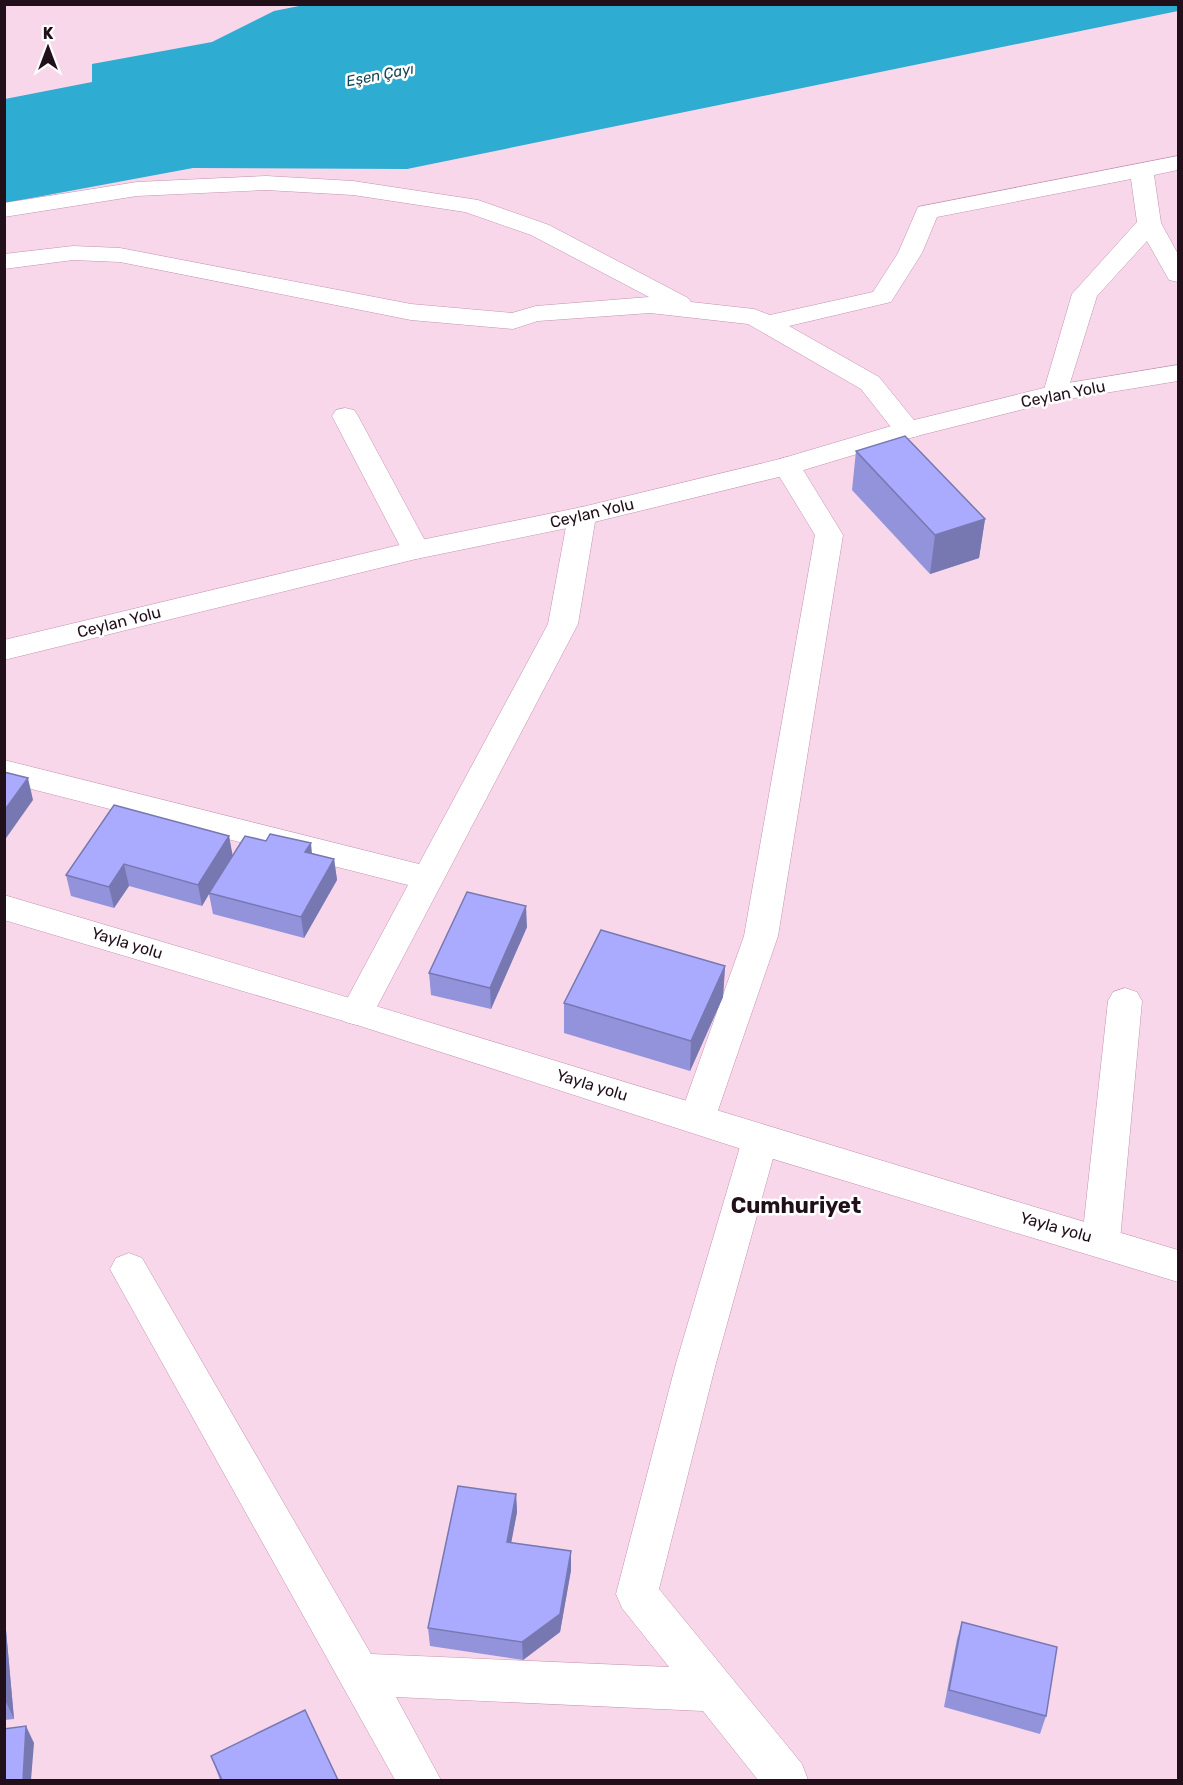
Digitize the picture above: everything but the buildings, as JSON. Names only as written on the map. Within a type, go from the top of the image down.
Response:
[{"type":"street","points":[[766,324],[882,297],[910,253],[927,212],[1179,163]]},
{"type":"street","points":[[1141,170],[1149,223],[1179,275]]},
{"type":"street","points":[[4,210],[137,189],[266,183],[353,188],[469,205],[540,230],[689,308]]},
{"type":"street","points":[[1056,393],[1085,294],[1149,223]]},
{"type":"street","points":[[4,262],[73,253],[120,255],[411,312],[513,321],[536,314],[650,305],[754,317],[870,383],[908,430]]},
{"type":"street","name":"Ceylan Yolu","points":[[4,650],[416,550],[582,516],[787,466],[908,430],[1056,393],[1179,373]]},
{"type":"street","points":[[345,416],[416,550]]},
{"type":"street","points":[[697,1119],[760,936],[829,535],[787,466]]},
{"type":"street","points":[[357,1012],[426,878],[563,624],[582,516]]},
{"type":"street","points":[[4,771],[426,878]]},
{"type":"street","name":"Yayla yolu","points":[[4,907],[357,1012],[760,1140],[1101,1240],[1179,1266]]},
{"type":"street","points":[[1101,1240],[1125,1001]]},
{"type":"street","points":[[760,1140],[695,1367],[637,1594],[786,1780]]},
{"type":"street","points":[[129,1269],[419,1780]]},
{"type":"street","points":[[360,1674],[712,1690]]},
{"type":"water","name":"Eşen Çayı","points":[[309,4],[1178,4],[1178,11],[407,169],[193,168],[5,203],[5,99],[92,82],[92,64],[212,42],[274,11]]},
{"type":"district","name":"Cumhuriyet","points":[[796,1205]]}]
